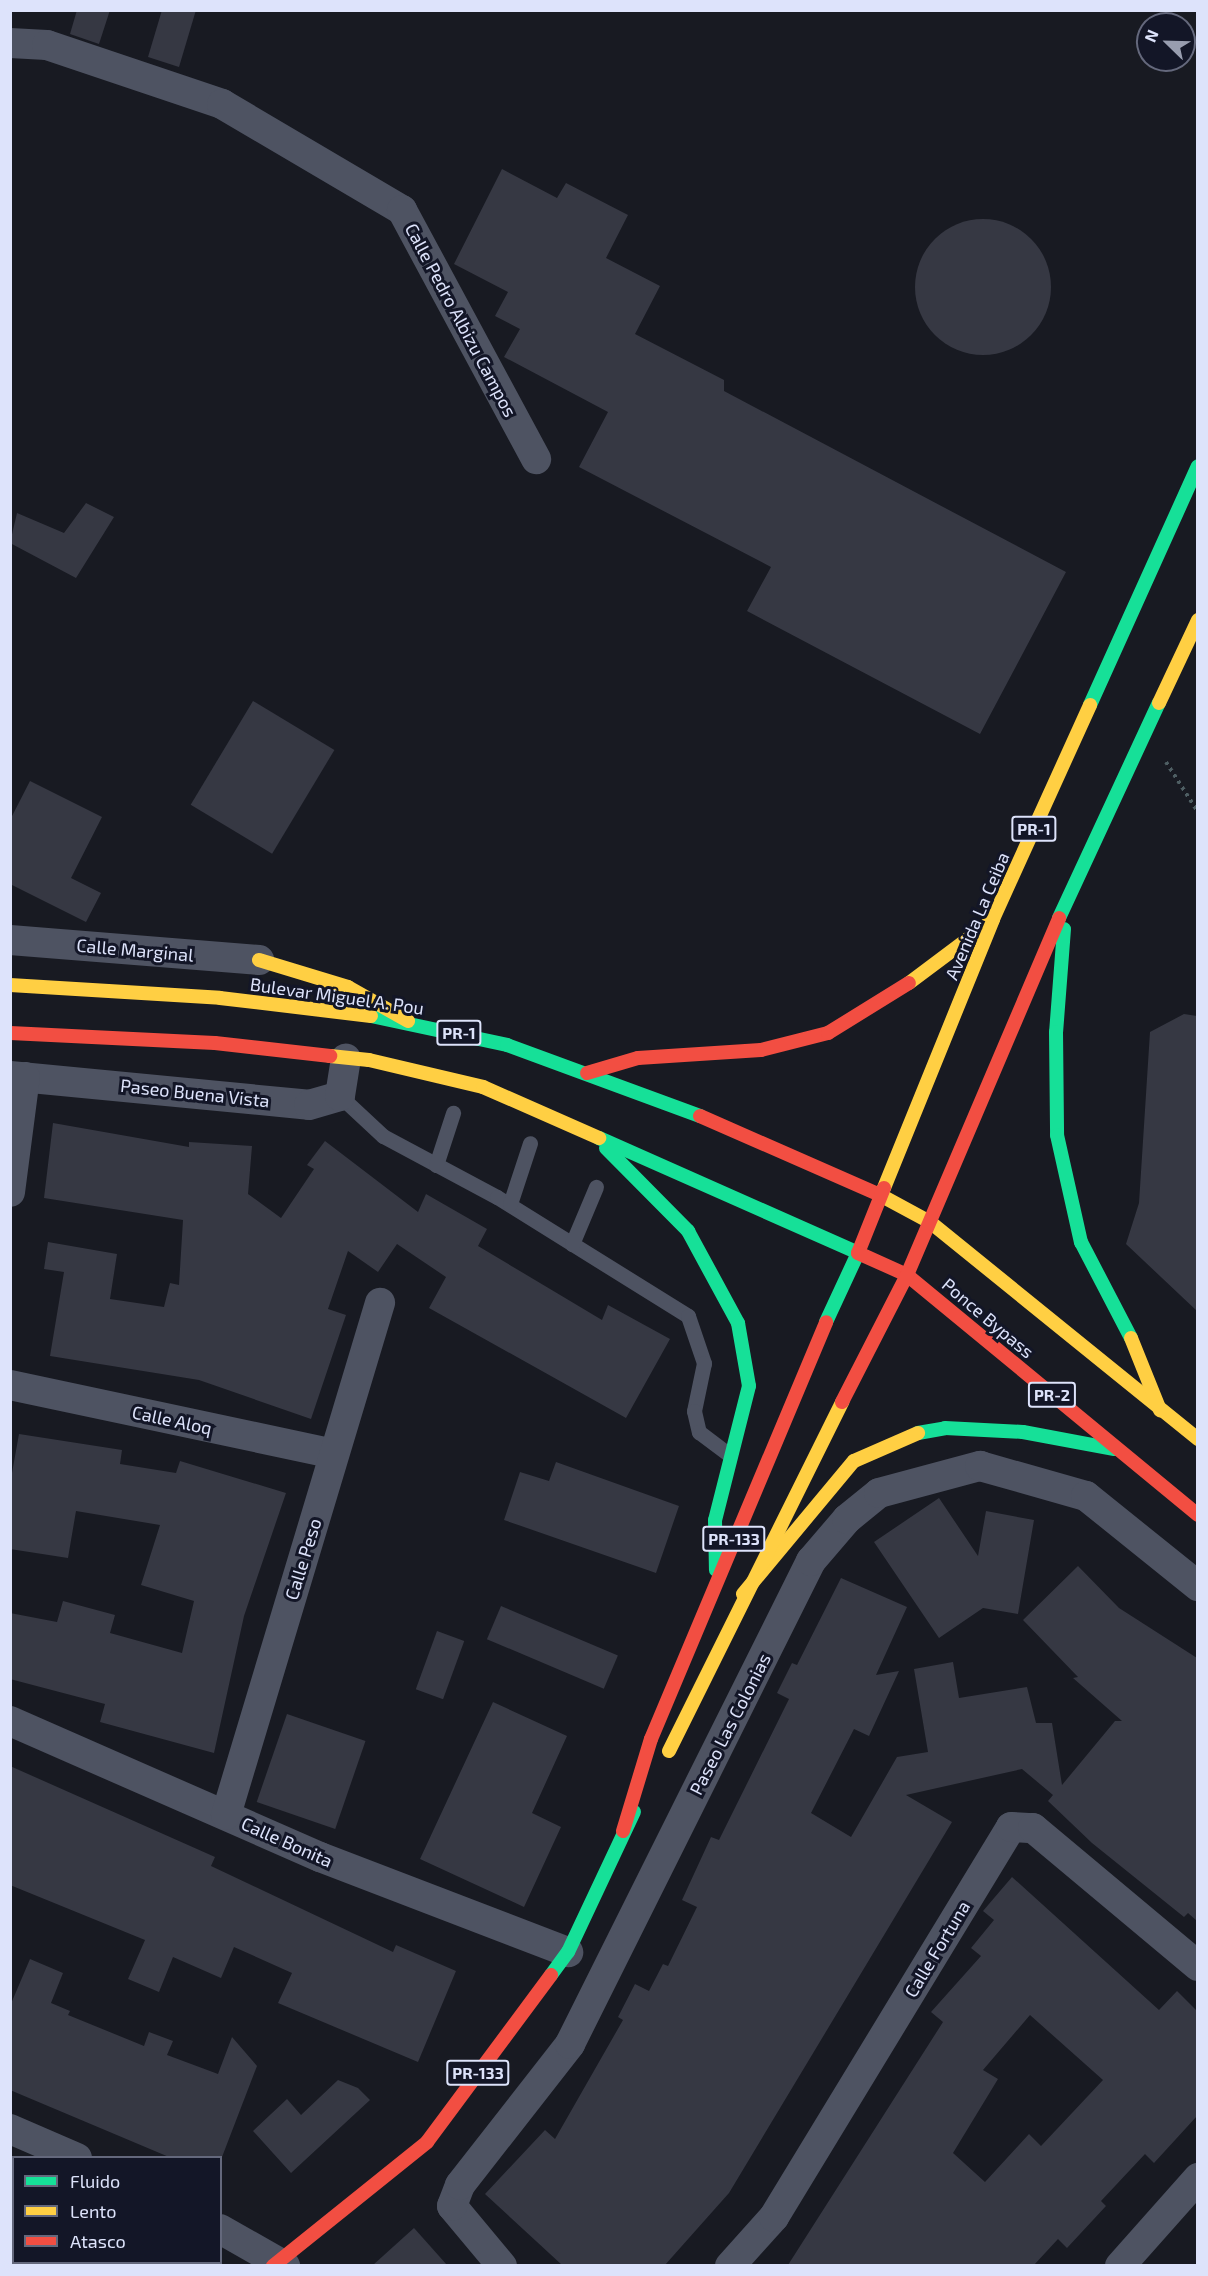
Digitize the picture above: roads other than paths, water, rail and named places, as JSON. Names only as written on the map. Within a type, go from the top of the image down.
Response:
[{"type":"main road","name":"Avenida La Ceiba","points":[[858,1253],[993,920],[1197,466]]},
{"type":"main road","points":[[908,1275],[1066,901],[1197,620]]},
{"type":"main road","points":[[1066,901],[1056,1032],[1057,1136],[1081,1242],[1131,1339],[1160,1410]]},
{"type":"main road","points":[[587,1074],[638,1059],[760,1050],[828,1033],[899,991],[993,920]]},
{"type":"main road","points":[[258,960],[348,987],[408,1021]]},
{"type":"main road","name":"Bulevar Miguel A. Pou","points":[[10,985],[220,998],[408,1021],[507,1045],[587,1074],[748,1134],[880,1195]]},
{"type":"main road","points":[[10,1034],[215,1043],[346,1058],[483,1087],[590,1132],[858,1253]]},
{"type":"main road","points":[[590,1132],[688,1231],[738,1323],[749,1386],[729,1455],[715,1520],[716,1583]]},
{"type":"main road","name":"Ponce Bypass","points":[[880,1195],[930,1222],[1197,1439]]},
{"type":"main road","name":"Ponce Bypass","points":[[858,1253],[908,1275],[1197,1515]]},
{"type":"main road","name":"PR-133","points":[[623,1831],[651,1739],[858,1253]]},
{"type":"main road","name":"PR-133","points":[[280,2264],[427,2142],[568,1952],[623,1831],[670,1749],[743,1594],[908,1275]]},
{"type":"main road","points":[[743,1594],[854,1461],[908,1435],[945,1428],[1023,1432],[1118,1450]]},
{"type":"street","name":"Calle Pedro Albizu Campos","points":[[10,43],[46,45],[222,104],[402,210],[536,459]]},
{"type":"street","name":"Calle Marginal","points":[[10,940],[258,960]]},
{"type":"street","points":[[340,1096],[346,1058]]},
{"type":"street","points":[[10,1192],[18,1076]]},
{"type":"street","name":"Paseo Buena Vista","points":[[18,1076],[309,1105],[340,1096]]},
{"type":"street","name":"Calle Peso","points":[[226,1815],[380,1304]]},
{"type":"street","name":"Calle Aloq","points":[[10,1384],[334,1455]]},
{"type":"street","name":"Paseo Las Colonias","points":[[502,2265],[452,2206],[460,2185],[570,2044],[811,1561],[847,1519],[879,1493],[980,1466],[1086,1496],[1197,1586]]},
{"type":"street","name":"Calle Bonita","points":[[10,1721],[320,1857],[568,1952]]},
{"type":"street","name":"Calle Fortuna","points":[[730,2265],[774,2217],[1011,1827],[1033,1828],[1197,1966]]},
{"type":"street","points":[[10,2129],[75,2156]]},
{"type":"street","points":[[1120,2265],[1197,2178]]},
{"type":"street","points":[[222,2230],[280,2264]]},
{"type":"lane","points":[[340,1096],[382,1136],[510,1204],[688,1316],[704,1363],[694,1411],[699,1432],[729,1455]]},
{"type":"lane","points":[[436,1165],[453,1113]]},
{"type":"lane","points":[[510,1204],[530,1143]]},
{"type":"lane","points":[[572,1244],[596,1187]]}]
